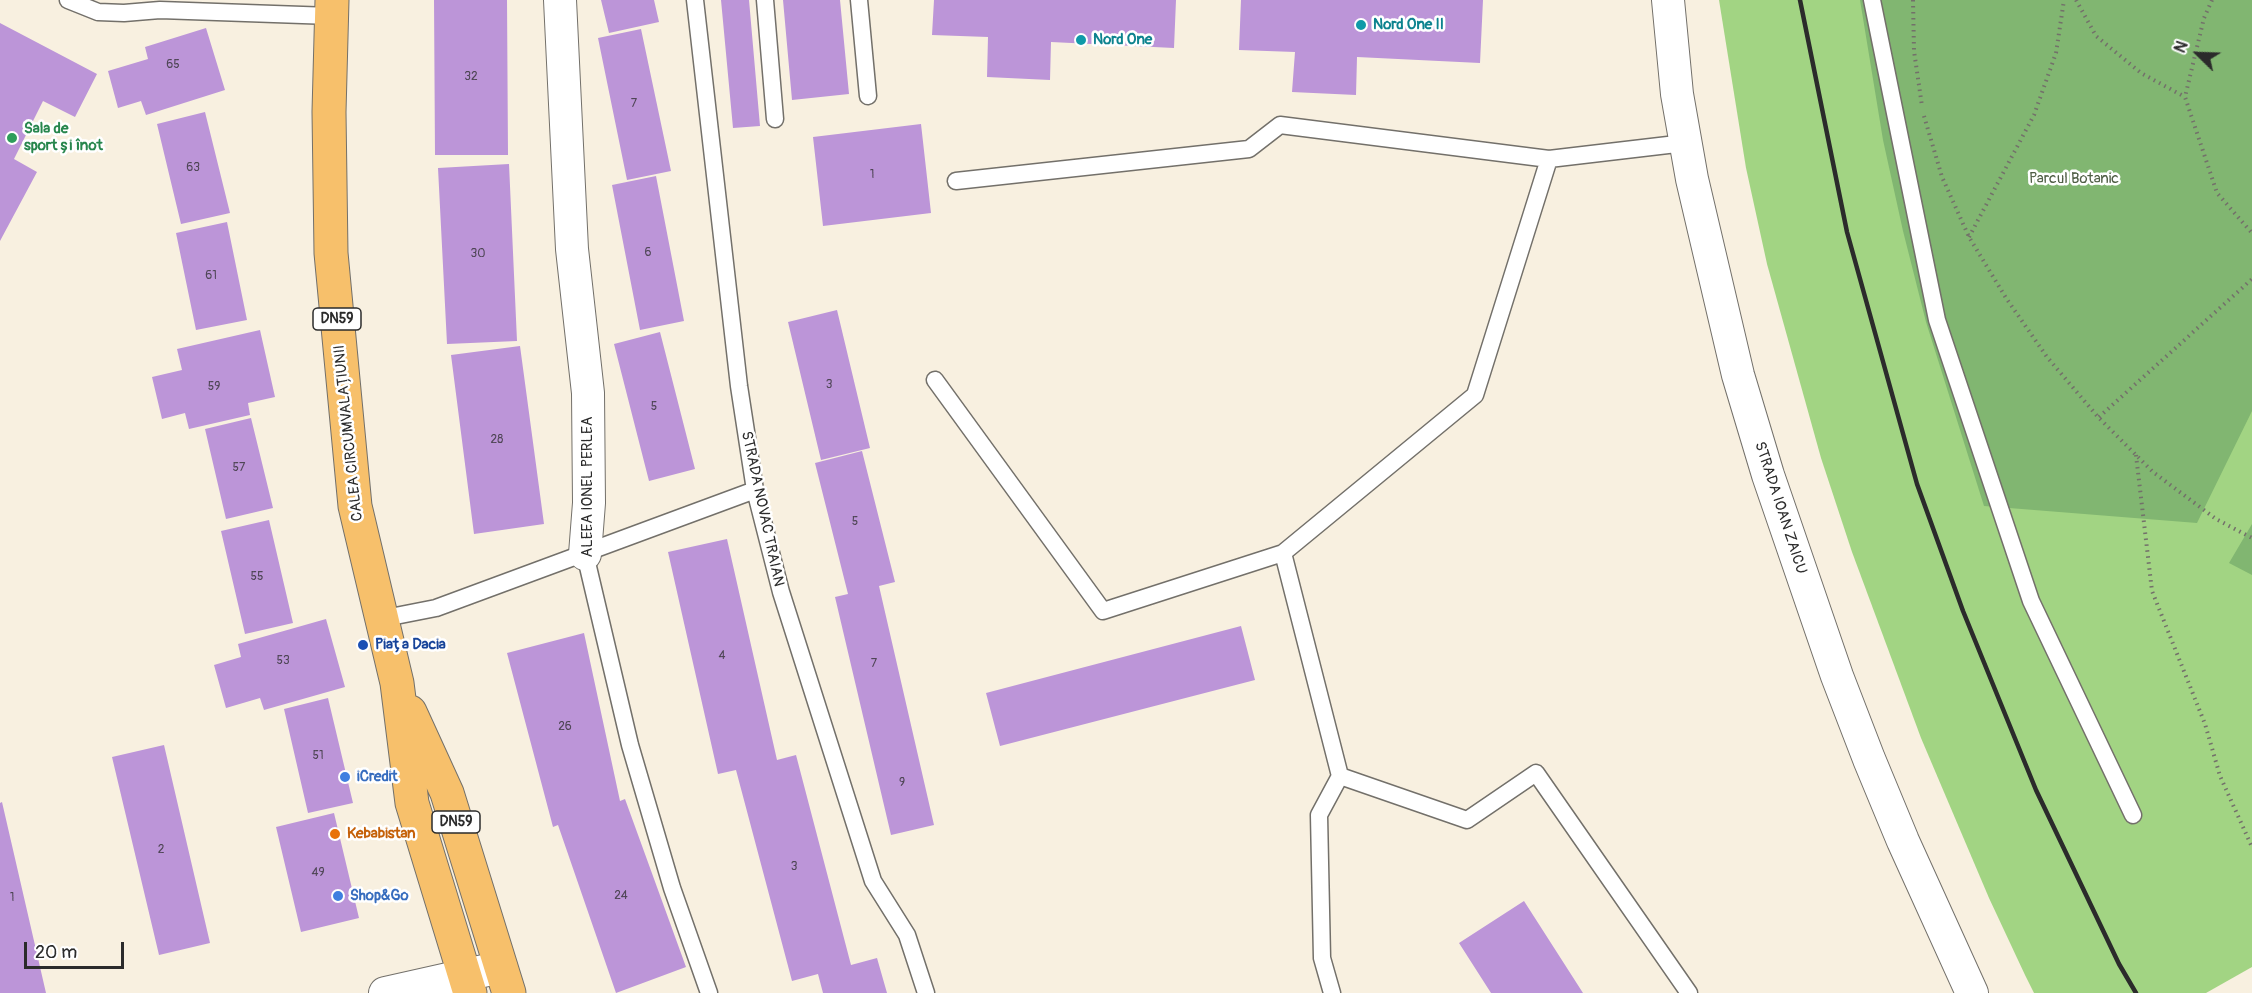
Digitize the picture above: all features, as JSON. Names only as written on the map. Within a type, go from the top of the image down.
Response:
[{"type":"main road","name":"CALEA CIRCUMVALAȚIUNII","points":[[332,8],[329,112],[331,253],[355,506],[397,683],[412,803],[467,984]]},
{"type":"main road","name":"CALEA CIRCUMVALAȚIUNII","points":[[397,683],[447,793],[505,980]]},
{"type":"street","name":"ALEEA IONEL PERLEA","points":[[560,0],[572,249],[588,393],[589,503],[585,554]]},
{"type":"street","name":"STRADA IOAN ZAICU","points":[[1668,0],[1677,94],[1685,143],[1713,277],[1738,375],[1799,570],[1837,676],[1894,821],[1972,993]]},
{"type":"street","points":[[385,993],[505,980]]},
{"type":"lane","points":[[68,0],[98,12],[124,13],[159,5],[332,8]]},
{"type":"lane","name":"STRADA NOVAC TRAIAN","points":[[695,0],[746,437],[755,490],[781,592],[873,881],[907,935],[926,993]]},
{"type":"lane","points":[[765,0],[775,119]]},
{"type":"lane","points":[[859,0],[868,96]]},
{"type":"lane","points":[[1872,0],[1937,320],[2031,601],[2133,815]]},
{"type":"lane","points":[[956,181],[1249,149],[1280,124],[1549,159],[1685,143]]},
{"type":"lane","points":[[935,380],[1103,611],[1283,553],[1475,395],[1549,159]]},
{"type":"lane","points":[[380,618],[436,608],[755,490]]},
{"type":"lane","points":[[1283,553],[1340,776],[1319,815],[1322,958],[1332,993]]},
{"type":"lane","name":"ALEEA IONEL PERLEA","points":[[585,554],[630,745],[672,888],[709,993]]},
{"type":"lane","points":[[1340,776],[1467,820],[1536,773],[1689,993]]},
{"type":"path","points":[[1913,0],[1914,51],[1923,113],[1942,177],[1969,237],[2006,298],[2047,357],[2098,417],[2153,472],[2216,519],[2252,538]]},
{"type":"path","points":[[1969,237],[2034,115],[2056,53],[2064,0]]},
{"type":"path","points":[[2076,0],[2096,36],[2141,74],[2185,96]]},
{"type":"path","points":[[2212,0],[2204,18],[2185,96],[2217,193],[2252,233]]},
{"type":"path","points":[[2098,417],[2252,279]]},
{"type":"path","points":[[2136,455],[2152,591],[2205,724],[2220,776],[2252,847]]},
{"type":"green space","name":"Parcul Botanic","points":[[1719,0],[2252,0],[2252,967],[2206,993],[2034,993],[2025,975],[1989,898],[1921,738],[1852,552],[1821,458],[1767,264],[1746,168]]},
{"type":"green space","name":"Parcul Botanic","points":[[1860,0],[2252,0],[2252,411],[2197,523],[1984,506],[1926,322],[1903,231],[1883,140]]},
{"type":"green space","points":[[2252,524],[2252,575],[2229,563]]},
{"type":"building","points":[[434,0],[507,0],[508,155],[435,155]]},
{"type":"building","points":[[601,0],[654,0],[659,22],[609,33]]},
{"type":"building","points":[[721,0],[749,0],[760,126],[733,128]]},
{"type":"building","points":[[783,0],[840,0],[849,94],[792,100]]},
{"type":"building","name":"Nord One","points":[[934,0],[1176,0],[1174,48],[1051,42],[1050,80],[987,77],[988,37],[932,35]]},
{"type":"building","name":"Nord One II","points":[[1241,0],[1483,0],[1480,63],[1357,57],[1356,95],[1292,92],[1295,52],[1239,50]]},
{"type":"building","name":"Sala de sport și înot","points":[[0,23],[97,74],[75,117],[43,101],[14,159],[37,172],[0,241]]},
{"type":"building","points":[[206,28],[225,90],[146,115],[141,101],[118,108],[108,71],[148,59],[145,47]]},
{"type":"building","points":[[641,29],[671,171],[627,180],[598,38]]},
{"type":"building","points":[[205,112],[230,213],[181,224],[157,124]]},
{"type":"building","points":[[921,124],[931,213],[823,226],[813,137]]},
{"type":"building","points":[[509,164],[517,341],[447,344],[438,168]]},
{"type":"building","points":[[656,176],[684,321],[640,330],[612,185]]},
{"type":"building","points":[[227,222],[247,320],[196,330],[176,233]]},
{"type":"building","points":[[837,310],[870,448],[821,460],[788,322]]},
{"type":"building","points":[[260,330],[275,397],[248,403],[250,415],[189,429],[185,413],[162,419],[152,377],[182,370],[177,349]]},
{"type":"building","points":[[660,332],[695,469],[649,481],[614,344]]},
{"type":"building","points":[[520,346],[544,524],[474,534],[451,355]]},
{"type":"building","points":[[251,418],[273,508],[226,519],[205,429]]},
{"type":"building","points":[[862,451],[895,582],[879,586],[934,825],[891,835],[835,597],[848,594],[815,463]]},
{"type":"building","points":[[269,520],[293,623],[245,634],[221,531]]},
{"type":"building","points":[[727,539],[777,760],[796,755],[851,965],[877,958],[887,993],[823,993],[818,974],[792,981],[736,770],[718,774],[668,552]]},
{"type":"building","points":[[326,619],[345,687],[264,710],[260,698],[226,708],[214,665],[241,657],[238,644]]},
{"type":"building","points":[[1241,626],[1255,680],[1000,746],[986,693]]},
{"type":"building","points":[[584,633],[620,801],[625,799],[686,967],[616,993],[558,825],[553,827],[507,653]]},
{"type":"building","points":[[328,698],[353,803],[308,813],[284,709]]},
{"type":"building","points":[[164,745],[210,943],[159,955],[112,757]]},
{"type":"building","points":[[2,802],[46,993],[0,993],[0,803]]},
{"type":"building","points":[[334,813],[359,918],[301,932],[276,827]]},
{"type":"building","points":[[1524,901],[1583,993],[1491,993],[1459,943]]},
{"type":"railway","points":[[1800,0],[1847,232],[1917,484],[1963,611],[2036,790],[2119,964],[2136,993]]},
{"type":"place","name":"Nord One II","points":[[1361,25]]},
{"type":"place","name":"Nord One","points":[[1081,40]]},
{"type":"place","name":"Sala de sport și înot","points":[[12,138]]},
{"type":"place","name":"Piața Dacia","points":[[363,645]]},
{"type":"place","name":"iCredit","points":[[345,777]]},
{"type":"place","name":"Kebabistan","points":[[335,834]]},
{"type":"place","name":"Shop&Go","points":[[338,896]]}]
